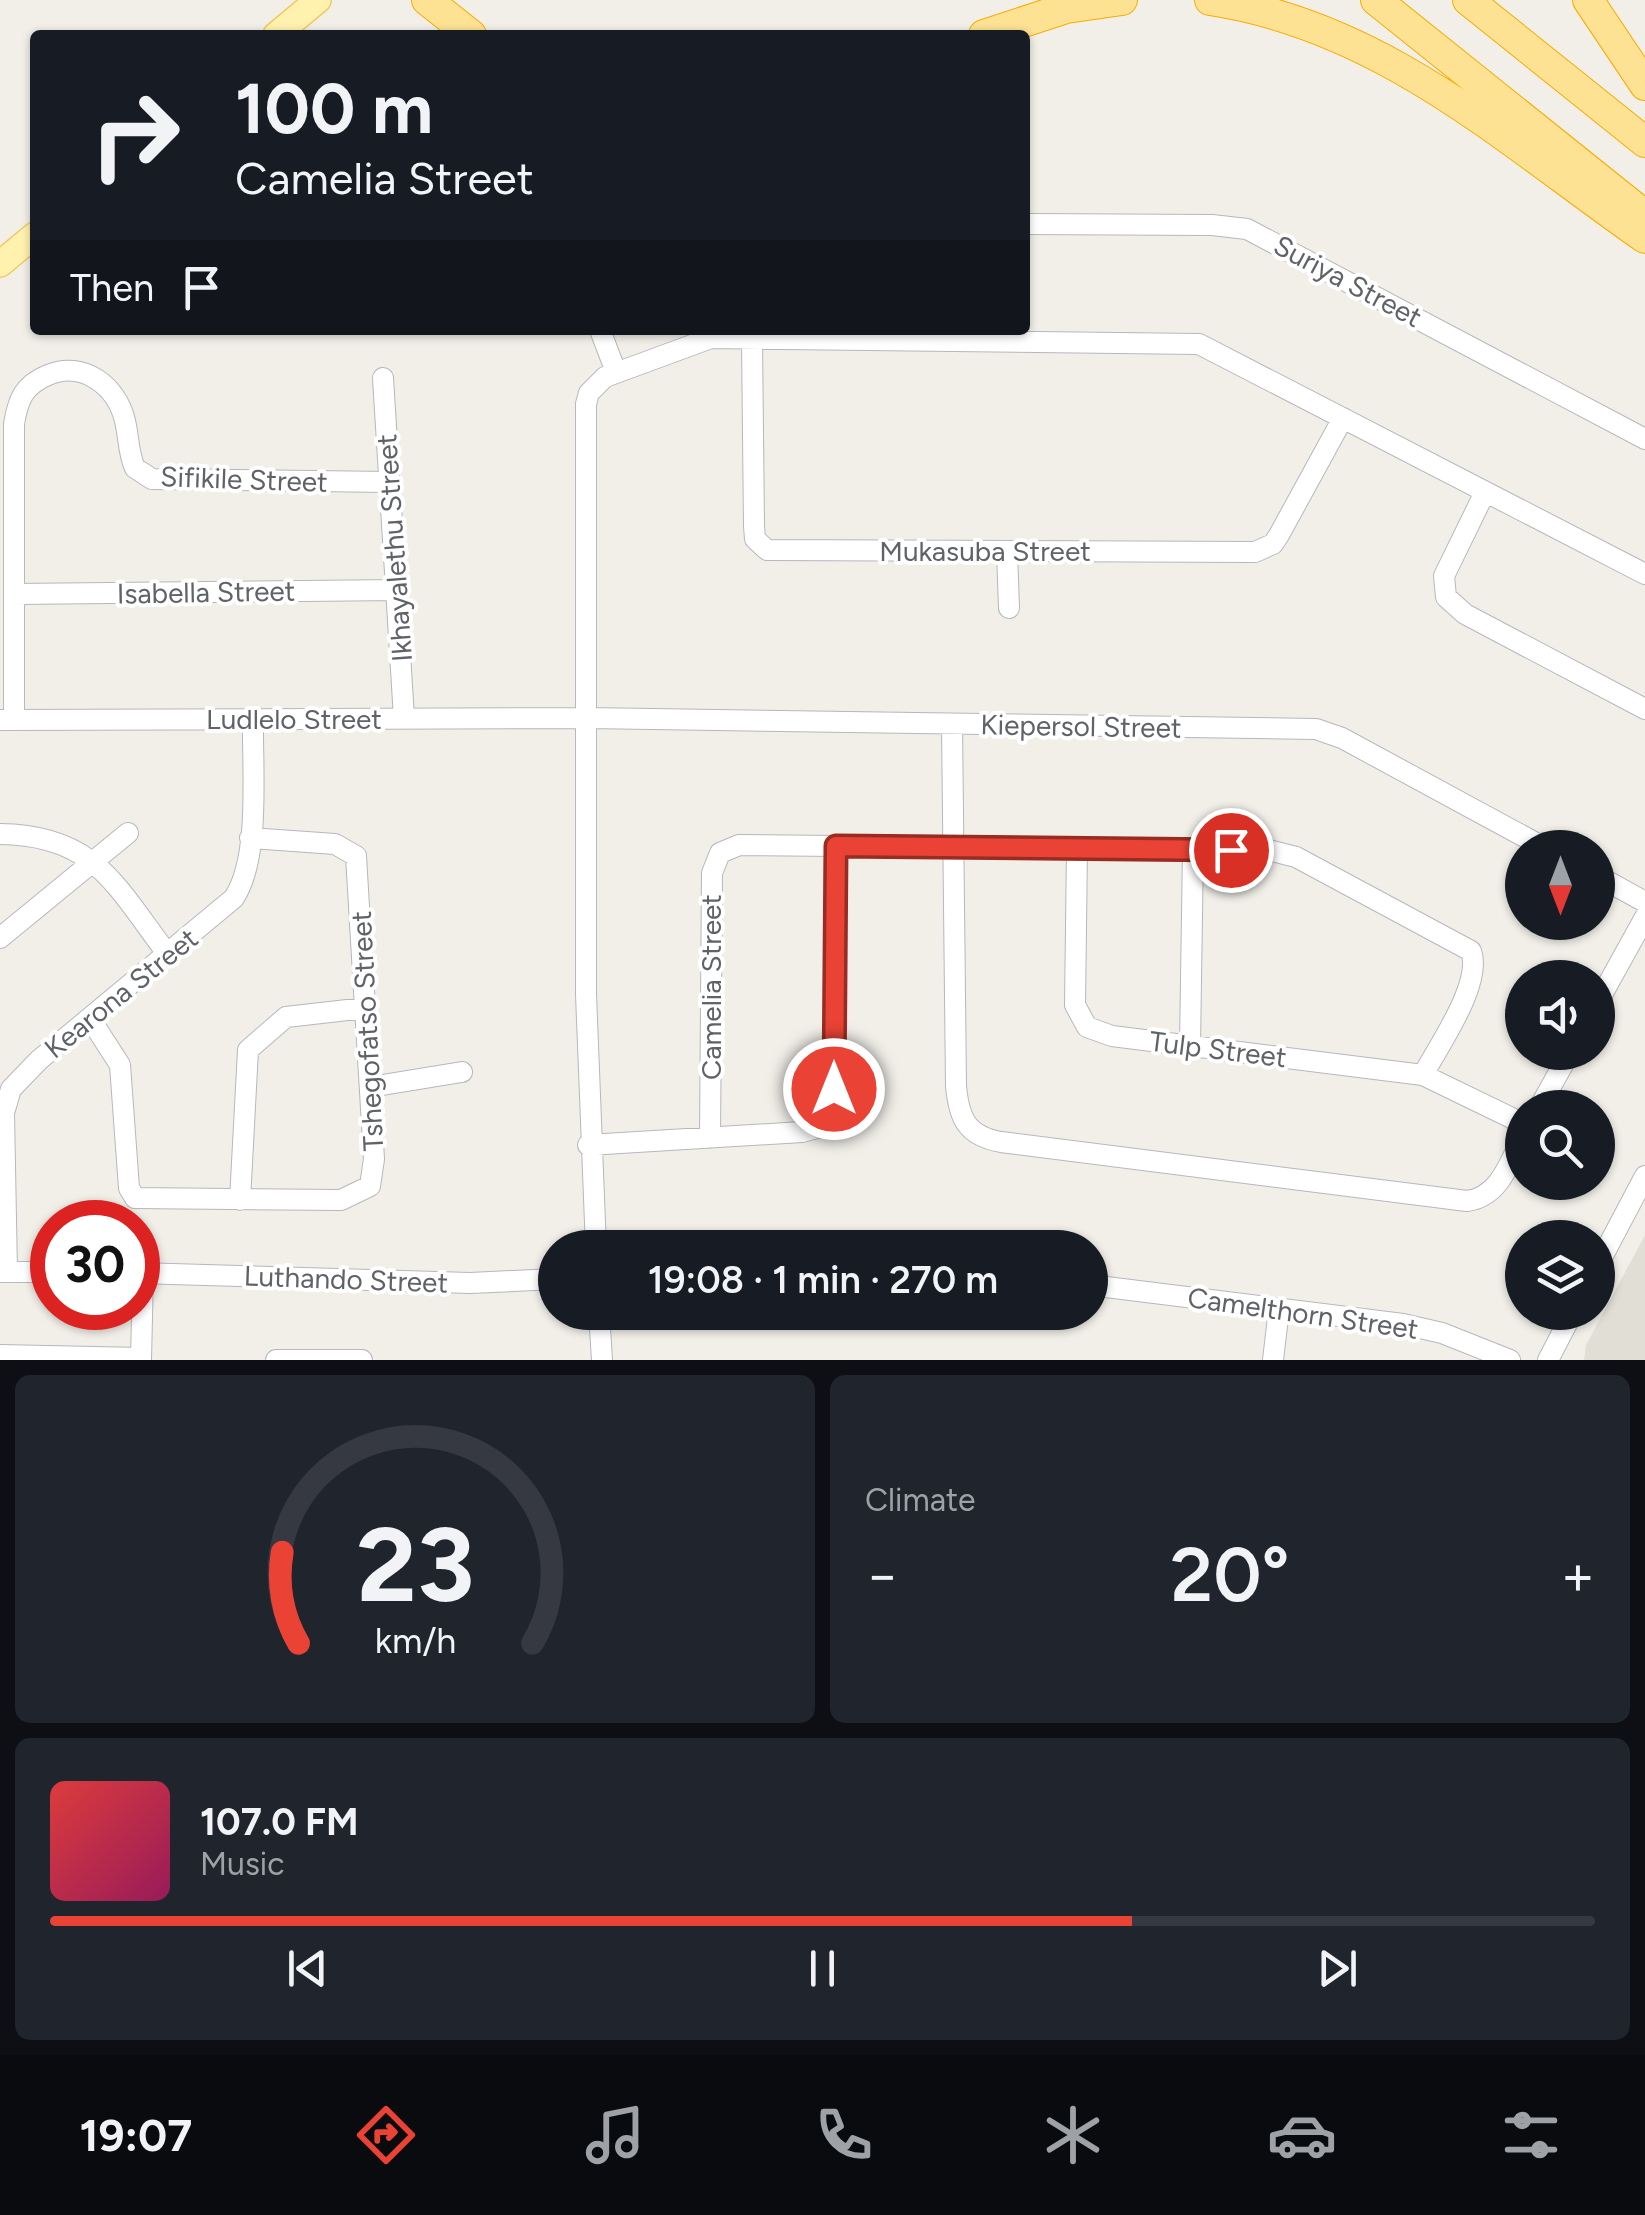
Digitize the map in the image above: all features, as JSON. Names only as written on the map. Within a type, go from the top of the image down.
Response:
[{"type":"highway","points":[[426,0],[465,30]]},
{"type":"highway","points":[[999,30],[1066,8],[1122,0]]},
{"type":"highway","points":[[1210,0],[1258,7],[1363,45],[1501,135],[1645,238]]},
{"type":"highway","points":[[1376,0],[1645,216]]},
{"type":"highway","points":[[1468,0],[1645,142]]},
{"type":"highway","points":[[1588,0],[1645,85]]},
{"type":"main road","points":[[301,26],[318,0]]},
{"type":"main road","points":[[0,264],[30,239]]},
{"type":"street","name":"Suriya Street","points":[[1030,224],[1212,225],[1247,230],[1645,439]]},
{"type":"street","points":[[602,335],[616,372]]},
{"type":"street","points":[[595,1230],[588,1145],[586,404],[595,384],[695,342],[848,335],[1199,344],[1645,574]]},
{"type":"street","name":"Mukasuba Street","points":[[752,340],[754,526],[760,545],[776,550],[1265,549],[1280,535],[1342,418]]},
{"type":"street","name":"Sifikile Street","points":[[7,720],[14,594],[16,406],[27,386],[54,372],[83,371],[111,392],[125,420],[130,457],[142,475],[188,481],[388,482]]},
{"type":"street","name":"Ikhayalethu Street","points":[[383,378],[404,718]]},
{"type":"street","points":[[1485,492],[1444,576],[1446,596],[1453,606],[1645,709]]},
{"type":"street","points":[[1007,551],[1009,608]]},
{"type":"street","name":"Isabella Street","points":[[14,594],[398,590]]},
{"type":"street","name":"Kearona Street","points":[[4,1272],[4,1113],[11,1089],[27,1070],[170,956],[234,898],[244,877],[250,838],[253,718]]},
{"type":"street","name":"Ludlelo Street","points":[[7,720],[588,718]]},
{"type":"street","name":"Kiepersol Street","points":[[588,718],[1316,729],[1342,738],[1512,830]]},
{"type":"street","points":[[952,724],[956,1086],[961,1118],[980,1137],[1467,1201],[1486,1196],[1505,1171]]},
{"type":"street","points":[[0,938],[128,833]]},
{"type":"street","points":[[0,834],[53,839],[96,862],[170,956]]},
{"type":"street","name":"Tshegofatso Street","points":[[91,1020],[120,1065],[132,1196],[340,1200],[366,1190],[374,1174],[356,856],[336,844],[250,838]]},
{"type":"street","name":"Camelia Street","points":[[710,1138],[714,862],[729,846],[740,845],[1268,850],[1296,857],[1471,951],[1475,971],[1423,1075]]},
{"type":"street","points":[[588,1145],[810,1131],[824,1126],[830,1114],[836,846]]},
{"type":"street","name":"Tulp Street","points":[[1077,848],[1075,1005],[1080,1018],[1096,1032],[1423,1075],[1505,1116]]},
{"type":"street","points":[[1190,1046],[1194,850]]},
{"type":"street","points":[[1615,885],[1645,902]]},
{"type":"street","points":[[1615,971],[1645,916]]},
{"type":"street","points":[[240,1200],[248,1050],[267,1029],[286,1017],[365,1008]]},
{"type":"street","points":[[370,1087],[462,1072]]},
{"type":"street","points":[[1615,1233],[1645,1176]]},
{"type":"street","points":[[4,1272],[30,1272]]},
{"type":"street","name":"Luthando Street","points":[[160,1274],[470,1283],[538,1280]]},
{"type":"street","name":"Camelthorn Street","points":[[1108,1288],[1423,1328],[1510,1360]]},
{"type":"street","points":[[1273,1360],[1279,1308]]},
{"type":"street","points":[[0,1355],[141,1359],[141,1330]]},
{"type":"street","points":[[600,1330],[602,1360]]},
{"type":"street","points":[[1548,1360],[1564,1330]]},
{"type":"street","points":[[276,1360],[362,1360]]},
{"type":"shaded area","points":[[1645,1235],[1645,1360],[1584,1360],[1594,1330],[1615,1330],[1615,1291]]},
{"type":"route","points":[[834,1089],[836,846],[1231,850]]}]
